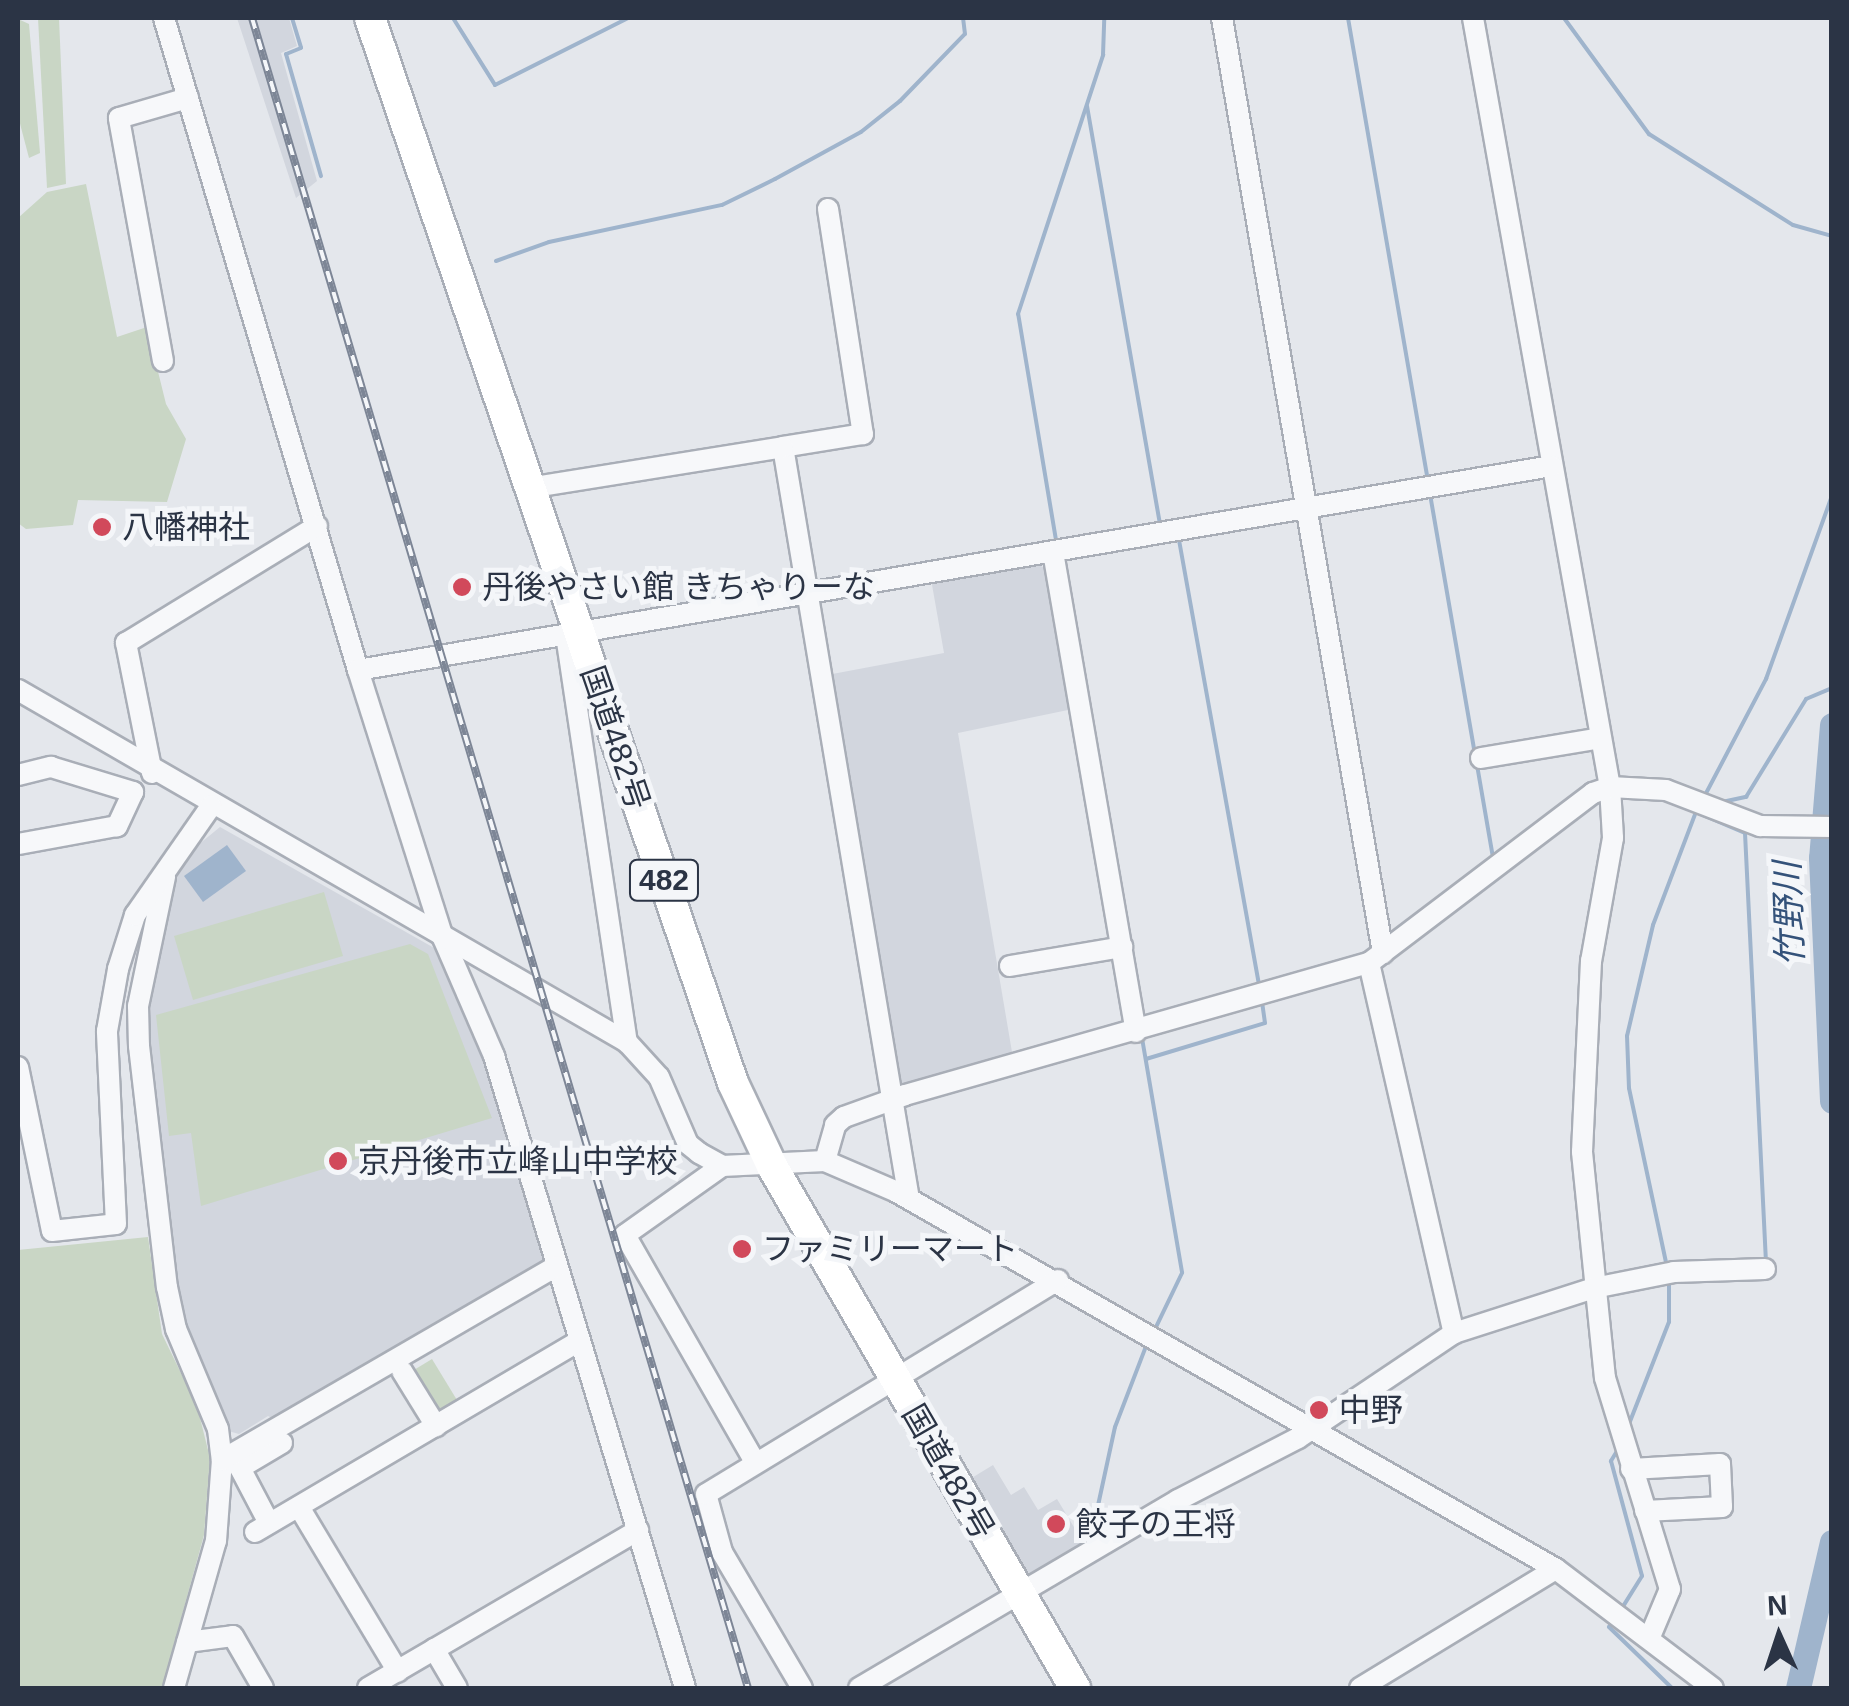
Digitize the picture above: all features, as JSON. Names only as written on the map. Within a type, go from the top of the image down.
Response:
[{"type":"highway","name":"国道482号","points":[[370,18],[528,488],[572,634],[733,1082],[772,1166],[1075,1688]]},
{"type":"street","points":[[164,18],[358,670],[443,938],[494,1056],[684,1688]]},
{"type":"street","points":[[1222,18],[1306,507],[1376,958],[1454,1333]]},
{"type":"street","points":[[1473,18],[1610,788],[1612,838],[1590,961],[1582,1152],[1604,1378],[1670,1589],[1649,1638]]},
{"type":"street","points":[[163,360],[120,118],[188,98]]},
{"type":"street","points":[[528,488],[863,434],[828,209]]},
{"type":"street","points":[[783,447],[804,592],[909,1199]]},
{"type":"street","points":[[358,670],[1552,466]]},
{"type":"street","points":[[152,773],[126,643],[316,526]]},
{"type":"street","points":[[1054,552],[1136,1032]]},
{"type":"street","points":[[572,634],[627,1042]]},
{"type":"street","points":[[18,690],[152,773],[627,1042],[659,1077],[688,1144],[722,1166],[825,1161],[909,1199],[1058,1280],[1556,1570],[1713,1688]]},
{"type":"street","points":[[1480,758],[1600,738]]},
{"type":"street","points":[[102,782],[109,748]]},
{"type":"street","points":[[18,775],[51,767],[133,792],[117,826],[18,844]]},
{"type":"street","points":[[825,1161],[835,1125],[893,1102],[1376,958],[1593,793],[1610,788],[1666,790],[1760,826],[1832,826]]},
{"type":"street","points":[[18,1067],[52,1232],[116,1224],[107,1031],[135,915],[168,861],[211,806]]},
{"type":"street","points":[[168,861],[138,1006],[139,1046],[166,1287],[176,1329],[218,1429],[222,1460],[216,1541],[174,1688]]},
{"type":"street","points":[[1010,966],[1122,947]]},
{"type":"street","points":[[722,1166],[625,1235],[755,1462]]},
{"type":"street","points":[[859,1688],[1312,1428],[1454,1333],[1594,1288],[1674,1272],[1765,1269]]},
{"type":"street","points":[[222,1460],[559,1273]]},
{"type":"street","points":[[559,1273],[240,1468],[262,1528],[579,1341]]},
{"type":"street","points":[[802,1688],[722,1552],[706,1494],[1058,1280]]},
{"type":"street","points":[[402,1371],[436,1426]]},
{"type":"street","points":[[1631,1469],[1720,1464],[1722,1507],[1644,1512]]},
{"type":"street","points":[[299,1506],[398,1672]]},
{"type":"street","points":[[368,1688],[638,1530]]},
{"type":"street","points":[[1360,1688],[1556,1570]]},
{"type":"street","points":[[187,1642],[233,1636],[263,1688]]},
{"type":"street","points":[[434,1650],[458,1688]]},
{"type":"shaded area","points":[[237,18],[289,18],[297,46],[281,53],[317,181],[296,198]]},
{"type":"shaded area","points":[[1035,562],[1044,568],[1068,710],[958,733],[1013,1058],[899,1092],[827,675],[944,653],[931,579]]},
{"type":"shaded area","name":"京丹後市立峰山中学校","points":[[220,827],[436,949],[488,1058],[546,1264],[280,1422],[268,1416],[239,1434],[225,1430],[181,1325],[145,1006],[173,876],[187,854]]},
{"type":"shaded area","points":[[993,1465],[1011,1495],[1024,1487],[1038,1510],[1057,1499],[1086,1547],[1031,1580],[970,1479]]},
{"type":"green space","points":[[38,18],[59,18],[66,184],[47,188]]},
{"type":"green space","points":[[18,19],[29,24],[40,153],[29,158],[18,116]]},
{"type":"green space","points":[[86,184],[117,337],[147,327],[166,404],[186,439],[167,502],[78,500],[73,525],[26,529],[18,523],[18,218],[47,192]]},
{"type":"green space","points":[[324,892],[343,956],[193,1000],[174,936]]},
{"type":"green space","points":[[410,944],[428,954],[492,1118],[201,1206],[191,1133],[169,1136],[156,1015]]},
{"type":"green space","points":[[148,1237],[162,1334],[197,1406],[210,1458],[204,1535],[162,1688],[18,1688],[18,1250]]},
{"type":"green space","points":[[432,1359],[460,1405],[438,1420],[409,1373]]},
{"type":"water","points":[[227,845],[246,871],[203,902],[184,876]]},
{"type":"waterway","points":[[292,18],[301,48],[286,54],[321,176]]},
{"type":"waterway","points":[[453,18],[495,85],[628,18]]},
{"type":"waterway","points":[[496,261],[549,242],[722,205],[775,179],[861,132],[900,101],[965,34],[963,18]]},
{"type":"waterway","points":[[1057,546],[1018,314],[1103,55],[1104,18]]},
{"type":"waterway","points":[[1348,18],[1428,479]]},
{"type":"waterway","points":[[1564,18],[1649,134],[1793,225],[1832,236]]},
{"type":"waterway","points":[[1087,106],[1160,525]]},
{"type":"waterway","points":[[1430,494],[1475,755]]},
{"type":"waterway","points":[[1703,799],[1766,679],[1832,496]]},
{"type":"waterway","points":[[1179,540],[1260,988]]},
{"type":"waterway","points":[[1722,802],[1746,797],[1806,699],[1832,688]]},
{"type":"waterway","name":"竹野川","points":[[1832,725],[1821,858],[1832,1101]]},
{"type":"waterway","points":[[1477,765],[1493,858]]},
{"type":"waterway","points":[[1667,1267],[1629,1088],[1627,1036],[1653,925],[1696,812]]},
{"type":"waterway","points":[[1698,813],[1745,833],[1766,1261]]},
{"type":"waterway","points":[[1146,1059],[1265,1023],[1262,1002]]},
{"type":"waterway","points":[[1142,1038],[1182,1273],[1155,1329]]},
{"type":"waterway","points":[[1629,1424],[1669,1322],[1669,1281]]},
{"type":"waterway","points":[[1098,1538],[1094,1524],[1115,1427],[1148,1341]]},
{"type":"waterway","points":[[1617,1451],[1611,1461],[1642,1576],[1621,1609]]},
{"type":"waterway","name":"竹野川","points":[[1798,1688],[1832,1542]]},
{"type":"waterway","points":[[1613,1621],[1609,1627],[1672,1688]]},
{"type":"railway","points":[[252,18],[748,1688]]},
{"type":"place","name":"八幡神社","points":[[102,527]]},
{"type":"place","name":"丹後やさい館 きちゃりーな","points":[[462,587]]},
{"type":"place","name":"京丹後市立峰山中学校","points":[[338,1161]]},
{"type":"place","name":"ファミリーマート","points":[[742,1249]]},
{"type":"place","name":"中野","points":[[1319,1410]]},
{"type":"place","name":"餃子の王将","points":[[1056,1524]]}]
